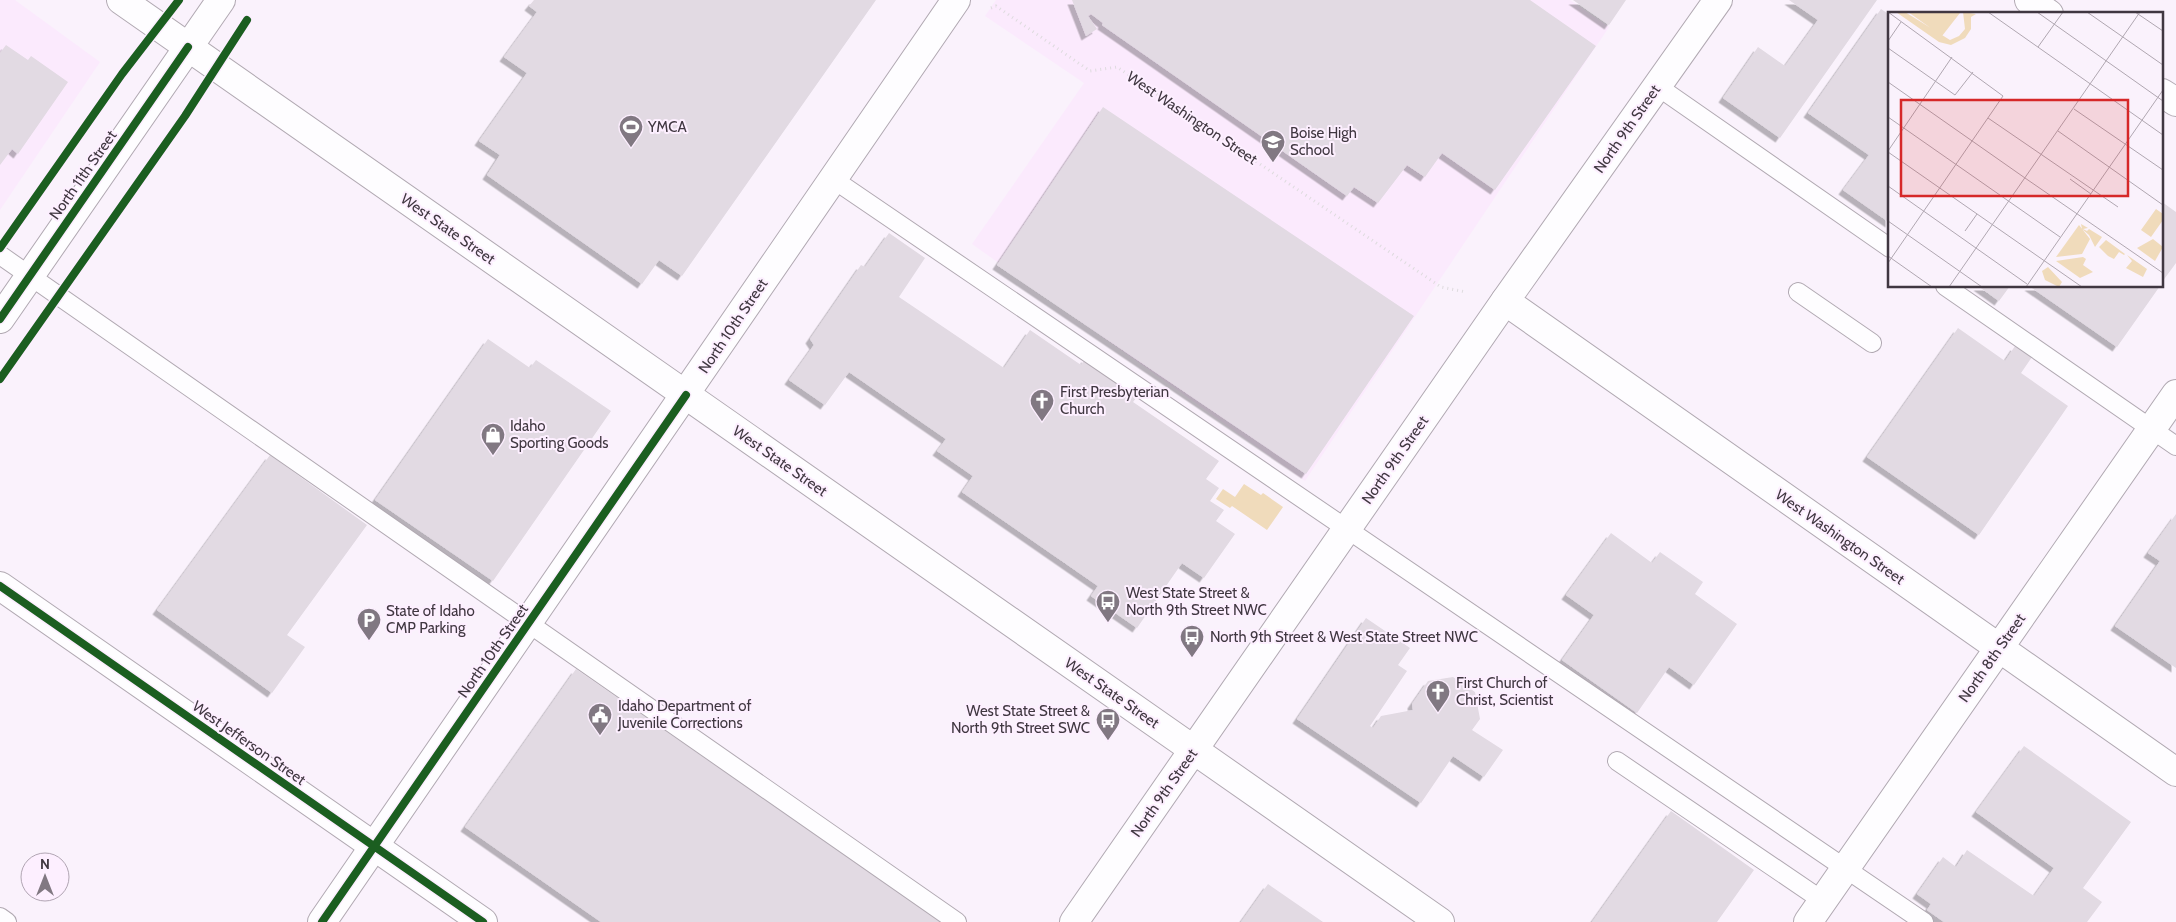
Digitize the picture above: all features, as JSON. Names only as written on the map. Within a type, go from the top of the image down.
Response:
[{"type":"street","name":"West State Street","points":[[121,0],[1440,922]]},
{"type":"street","name":"North 11th Street","points":[[0,319],[220,0]]},
{"type":"street","name":"North 10th Street","points":[[322,922],[956,0]]},
{"type":"street","name":"North 9th Street","points":[[1074,922],[1505,301],[1718,0]]},
{"type":"street","points":[[2029,0],[2045,12]]},
{"type":"street","points":[[2164,94],[2176,102]]},
{"type":"street","name":"West Washington Street","points":[[1505,301],[2176,772]]},
{"type":"street","name":"North 8th Street","points":[[1815,912],[2176,394]]},
{"type":"street","name":"West Jefferson Street","points":[[0,586],[483,922]]},
{"type":"lane","points":[[1657,86],[1888,247]]},
{"type":"lane","points":[[833,179],[1924,922]]},
{"type":"lane","points":[[0,255],[957,922]]},
{"type":"lane","points":[[1948,288],[2176,446]]},
{"type":"lane","points":[[1798,292],[1872,343]]},
{"type":"lane","points":[[1617,761],[1815,912]]},
{"type":"lane","points":[[0,917],[7,922]]},
{"type":"shaded area","points":[[0,0],[15,0],[100,62],[0,210]]},
{"type":"shaded area","name":"Boise High School","points":[[996,0],[1570,0],[1609,27],[1305,481],[972,244],[1084,83],[985,16]]},
{"type":"shaded area","points":[[1244,484],[1261,495],[1263,493],[1283,507],[1267,530],[1232,506],[1230,508],[1216,499],[1223,489],[1235,497]]},
{"type":"building","name":"YMCA","points":[[534,0],[876,0],[682,276],[659,260],[642,284],[487,175],[500,155],[479,141],[527,73],[504,57],[537,12],[529,6]]},
{"type":"building","points":[[1072,0],[1530,0],[1596,46],[1495,190],[1442,153],[1425,177],[1407,165],[1378,203],[1354,187],[1347,196],[1102,25],[1103,23],[1091,14],[1088,16],[1097,29],[1086,36]]},
{"type":"building","points":[[1573,0],[1626,0],[1609,25]]},
{"type":"building","points":[[1789,0],[1877,0],[1780,138],[1723,98],[1758,47],[1785,66],[1818,20]]},
{"type":"building","points":[[1881,9],[1888,14],[1888,222],[1843,190],[1869,155],[1808,113]]},
{"type":"building","points":[[6,45],[28,60],[31,56],[68,82],[18,154],[12,149],[0,165],[0,53]]},
{"type":"building","points":[[1103,107],[1414,316],[1306,474],[997,265]]},
{"type":"building","points":[[2164,203],[2176,212],[2176,263],[2164,279]]},
{"type":"building","name":"First Presbyterian Church","points":[[889,233],[925,258],[899,297],[1004,368],[1030,330],[1081,365],[1086,358],[1139,394],[1133,402],[1219,461],[1206,479],[1219,488],[1210,501],[1224,510],[1216,521],[1235,534],[1204,578],[1182,563],[1137,628],[1091,596],[1098,586],[962,492],[973,476],[937,451],[946,439],[849,372],[825,405],[789,380],[814,345],[810,339],[861,265],[865,267]]},
{"type":"building","points":[[1981,288],[2009,288],[1999,301]]},
{"type":"building","points":[[2032,288],[2159,288],[2117,347]]},
{"type":"building","points":[[1958,328],[2005,361],[2015,346],[2032,357],[2021,373],[2068,406],[1979,535],[1867,457]]},
{"type":"building","name":"Idaho Sporting Goods","points":[[488,339],[530,368],[536,360],[611,411],[493,581],[375,500]]},
{"type":"building","points":[[270,455],[367,525],[287,635],[305,647],[272,693],[157,610]]},
{"type":"building","points":[[2176,514],[2176,668],[2115,626],[2160,561],[2148,553]]},
{"type":"building","points":[[1611,533],[1652,563],[1660,552],[1703,582],[1695,594],[1737,624],[1694,685],[1669,667],[1637,713],[1562,660],[1594,615],[1566,595]]},
{"type":"building","name":"First Church of Christ, Scientist","points":[[1366,618],[1410,648],[1398,665],[1407,671],[1370,726],[1373,728],[1381,716],[1413,710],[1412,704],[1428,681],[1453,677],[1475,692],[1480,719],[1472,730],[1503,750],[1484,777],[1453,756],[1421,803],[1297,719]]},
{"type":"building","name":"Idaho Department of Juvenile Corrections","points":[[576,669],[941,922],[601,922],[465,827]]},
{"type":"building","points":[[2024,746],[2131,822],[2083,888],[2102,902],[2087,922],[1944,922],[1927,910],[1931,904],[1917,894],[1943,857],[1956,867],[1967,850],[2034,896],[2054,868],[1976,812]]},
{"type":"building","points":[[1671,811],[1754,870],[1717,922],[1592,922]]},
{"type":"building","points":[[1268,884],[1323,922],[1241,922]]},
{"type":"cycle path","points":[[0,248],[122,74],[179,0]]},
{"type":"cycle path","points":[[0,379],[185,116],[247,20]]},
{"type":"cycle path","points":[[0,319],[188,47]]},
{"type":"cycle path","points":[[322,922],[686,395]]},
{"type":"cycle path","points":[[0,586],[483,922]]},
{"type":"place","name":"YMCA","points":[[631,148]]},
{"type":"place","name":"Boise High School","points":[[1273,163]]},
{"type":"place","name":"First Presbyterian Church","points":[[1042,422]]},
{"type":"place","name":"Idaho Sporting Goods","points":[[493,456]]},
{"type":"place","name":"West State Street & North 9th Street NWC","points":[[1108,623]]},
{"type":"place","name":"State of Idaho CMP Parking","points":[[369,641]]},
{"type":"place","name":"North 9th Street & West State Street NWC","points":[[1192,658]]},
{"type":"place","name":"First Church of Christ, Scientist","points":[[1438,713]]},
{"type":"place","name":"Idaho Department of Juvenile Corrections","points":[[600,736]]},
{"type":"place","name":"West State Street & North 9th Street SWC","points":[[1108,741]]}]
